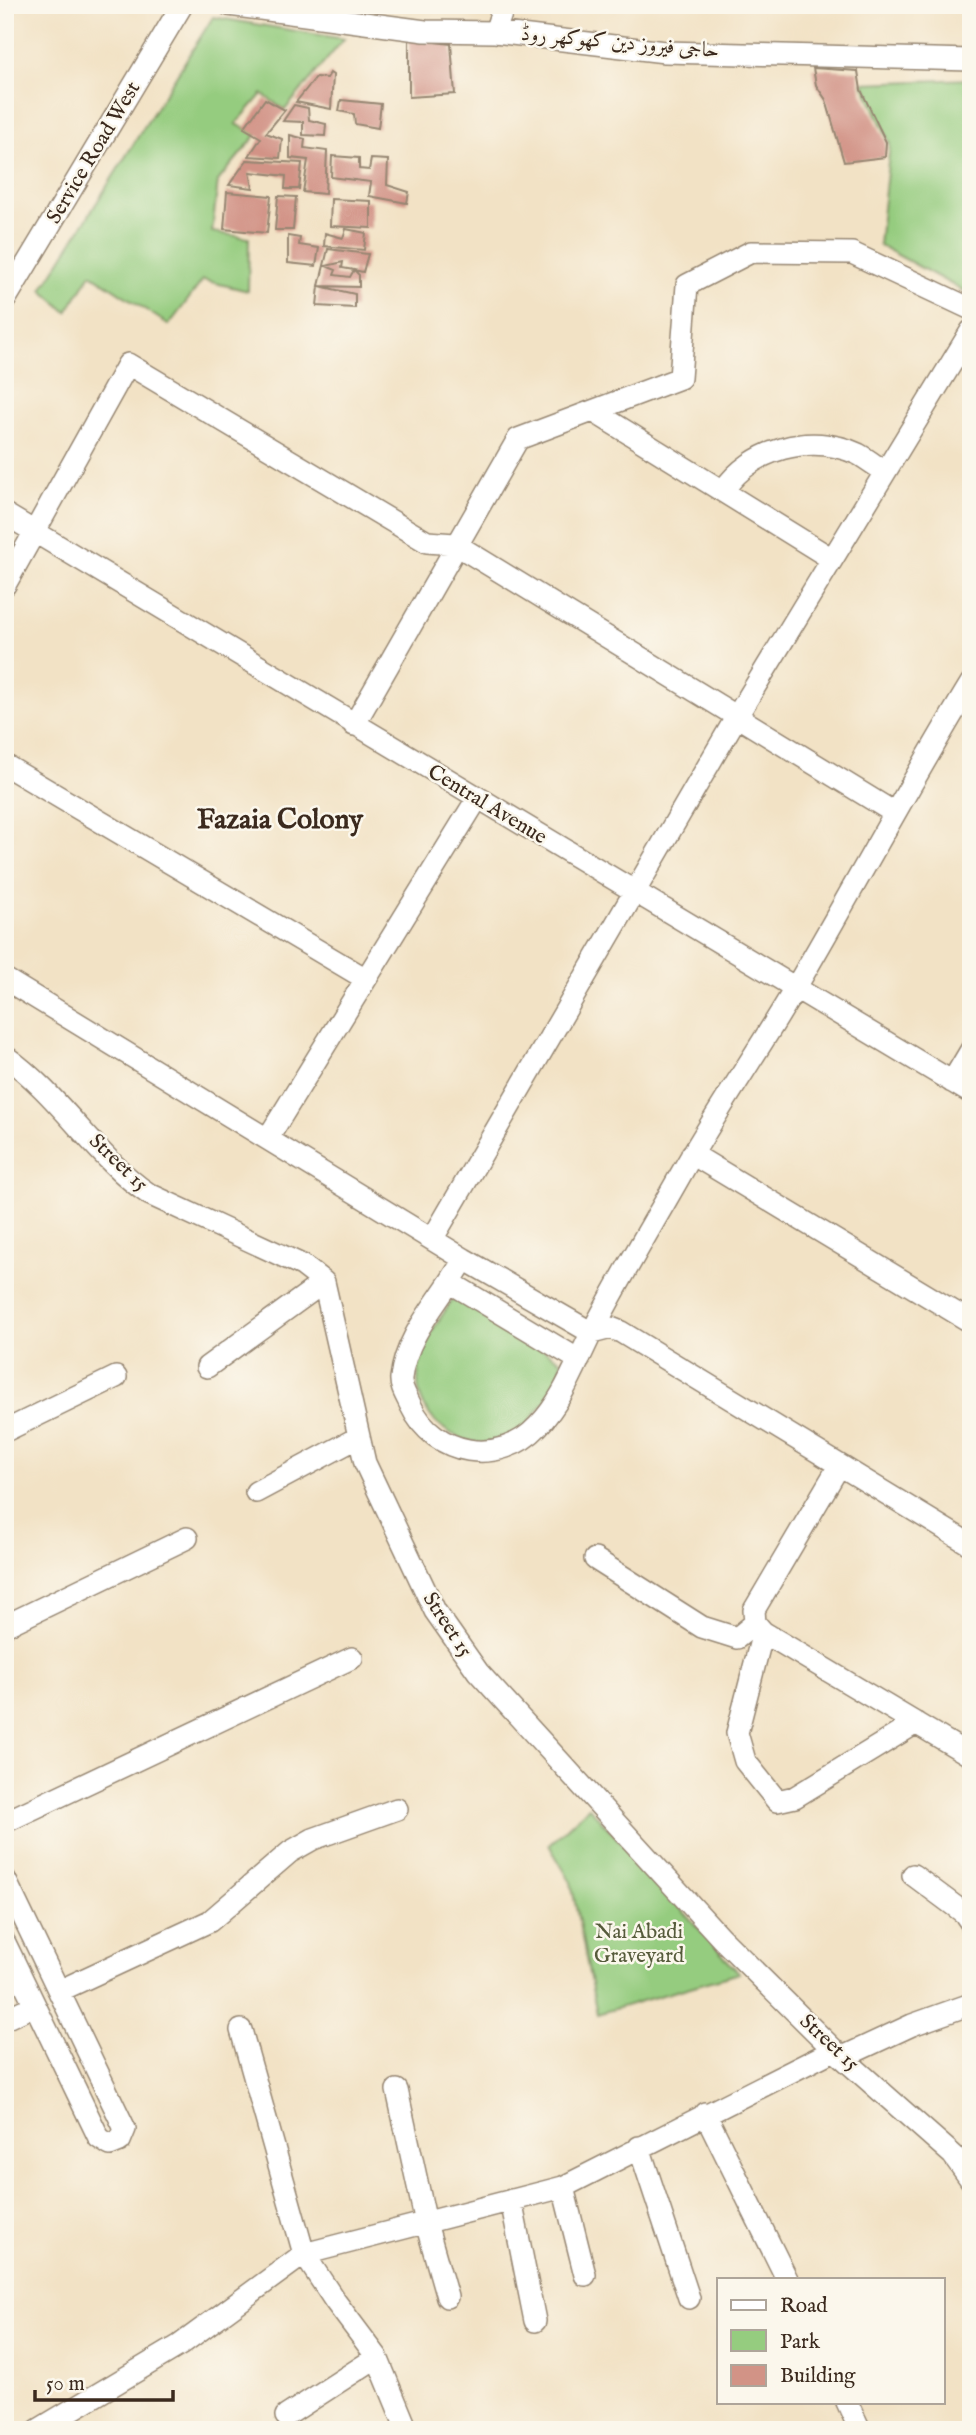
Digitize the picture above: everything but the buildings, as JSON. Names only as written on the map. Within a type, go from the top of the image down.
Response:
[{"type":"street","name":"Service Road West","points":[[5,300],[182,5]]},
{"type":"street","name":"حاجی فیروز دین کھوکھر روڈ","points":[[229,5],[425,31],[495,32],[665,52],[971,61]]},
{"type":"street","points":[[495,32],[504,5]]},
{"type":"street","points":[[354,725],[455,544],[518,439],[680,378],[687,285],[751,252],[852,253],[971,309]]},
{"type":"street","points":[[433,1238],[737,716],[971,331]]},
{"type":"street","points":[[5,585],[128,364],[427,542],[455,544],[893,812]]},
{"type":"street","points":[[593,411],[832,559]]},
{"type":"street","points":[[723,491],[750,461],[802,445],[825,444],[857,454],[885,472]]},
{"type":"street","name":"Central Avenue","points":[[5,514],[971,1093]]},
{"type":"street","points":[[464,1259],[451,1283],[412,1338],[405,1356],[401,1383],[415,1414],[431,1434],[471,1454],[508,1448],[536,1429],[555,1406],[592,1333],[692,1154],[796,988],[893,812],[971,683]]},
{"type":"street","points":[[5,765],[366,979]]},
{"type":"street","points":[[268,1138],[477,799]]},
{"type":"street","points":[[5,979],[464,1259],[592,1333],[611,1328],[621,1332],[971,1545]]},
{"type":"street","points":[[952,1082],[971,1050]]},
{"type":"street","name":"Street 15","points":[[5,1056],[24,1070],[73,1117],[132,1182],[149,1194],[302,1265],[324,1282],[357,1438],[379,1499],[423,1589],[478,1672],[721,1938],[839,2053],[953,2155],[971,2180]]},
{"type":"street","points":[[692,1154],[971,1322]]},
{"type":"street","points":[[207,1367],[324,1282]]},
{"type":"street","points":[[451,1283],[579,1360]]},
{"type":"street","points":[[5,1431],[116,1377]]},
{"type":"street","points":[[256,1492],[357,1438]]},
{"type":"street","points":[[839,1466],[754,1609],[759,1628],[737,1733],[745,1761],[776,1801],[795,1797],[916,1723]]},
{"type":"street","points":[[5,1626],[187,1538]]},
{"type":"street","points":[[595,1559],[702,1627],[737,1638],[759,1628]]},
{"type":"street","points":[[759,1628],[971,1756]]},
{"type":"street","points":[[5,1822],[352,1658]]},
{"type":"street","points":[[59,1991],[210,1921],[290,1852],[313,1839],[397,1809]]},
{"type":"street","points":[[913,1875],[964,1913],[971,1923]]},
{"type":"street","points":[[5,1879],[125,2129],[120,2141],[110,2145],[99,2138],[5,1943]]},
{"type":"street","points":[[38,2430],[180,2345],[304,2254],[563,2187],[705,2113],[839,2053],[971,2004]]},
{"type":"street","points":[[5,2019],[35,2005]]},
{"type":"street","points":[[241,2030],[304,2254],[377,2357],[407,2430]]},
{"type":"street","points":[[397,2090],[426,2222],[447,2297]]},
{"type":"street","points":[[705,2113],[786,2278]]},
{"type":"street","points":[[639,2147],[689,2298]]},
{"type":"street","points":[[563,2187],[585,2275]]},
{"type":"street","points":[[511,2200],[535,2321]]},
{"type":"street","points":[[286,2416],[377,2357]]},
{"type":"street","points":[[848,2404],[860,2430]]},
{"type":"green space","points":[[213,17],[344,39],[285,110],[262,94],[236,124],[257,134],[218,181],[212,232],[249,238],[248,291],[203,280],[169,325],[91,274],[67,312],[42,290]]},
{"type":"green space","points":[[971,79],[971,295],[879,245],[890,144],[863,83]]},
{"type":"green space","points":[[455,1296],[562,1361],[558,1380],[544,1403],[522,1431],[503,1441],[469,1441],[453,1434],[438,1424],[427,1411],[420,1395],[418,1378],[422,1356],[430,1335]]},
{"type":"green space","name":"Nai Abadi Graveyard","points":[[589,1807],[739,1973],[597,2014],[571,1882],[549,1845]]},
{"type":"district","name":"Fazaia Colony","points":[[280,820]]}]
